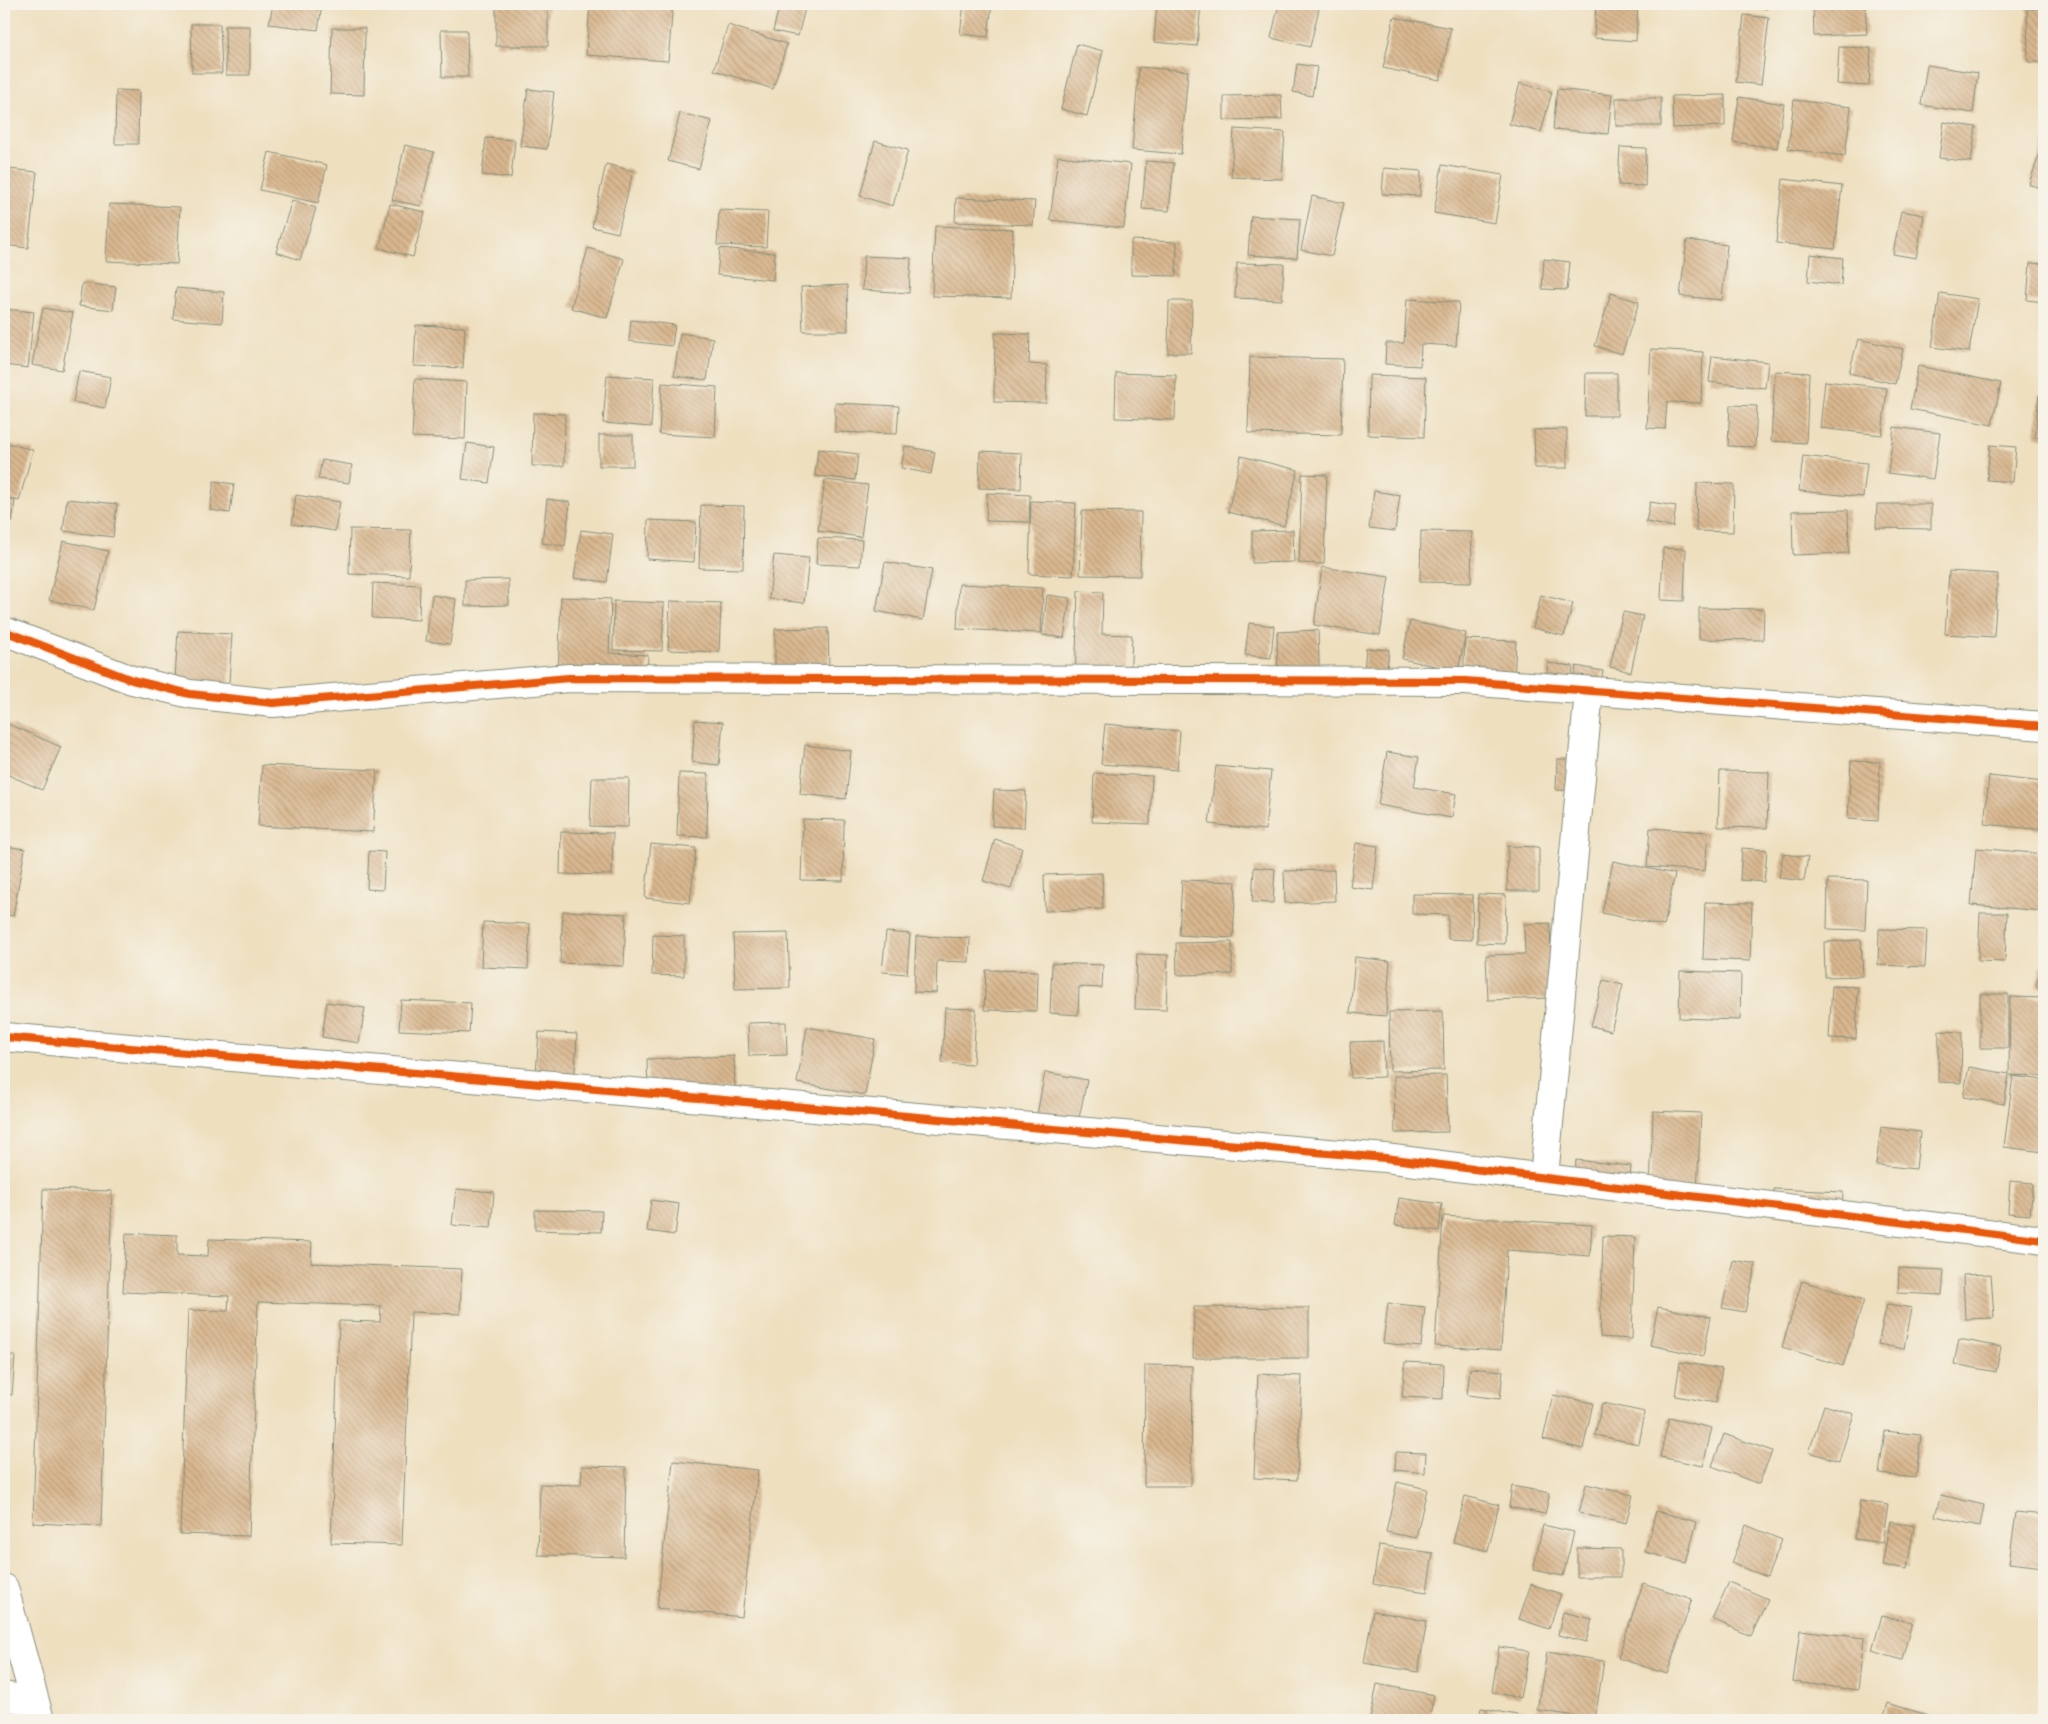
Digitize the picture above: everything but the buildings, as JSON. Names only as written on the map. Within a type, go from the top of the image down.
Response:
[{"type":"street","points":[[4,630],[132,680],[190,694],[273,703],[569,678],[1465,681],[2044,726]]},
{"type":"street","points":[[1544,1177],[1589,691]]},
{"type":"street","points":[[4,1037],[1385,1158],[2044,1240]]},
{"type":"street","points":[[4,1588],[38,1711]]},
{"type":"street","points":[[4,1696],[38,1711]]},
{"type":"cycle path","points":[[4,631],[132,680],[190,694],[273,703],[569,678],[1465,681],[2044,726]]},
{"type":"cycle path","points":[[4,1037],[1385,1158],[2044,1240]]}]
